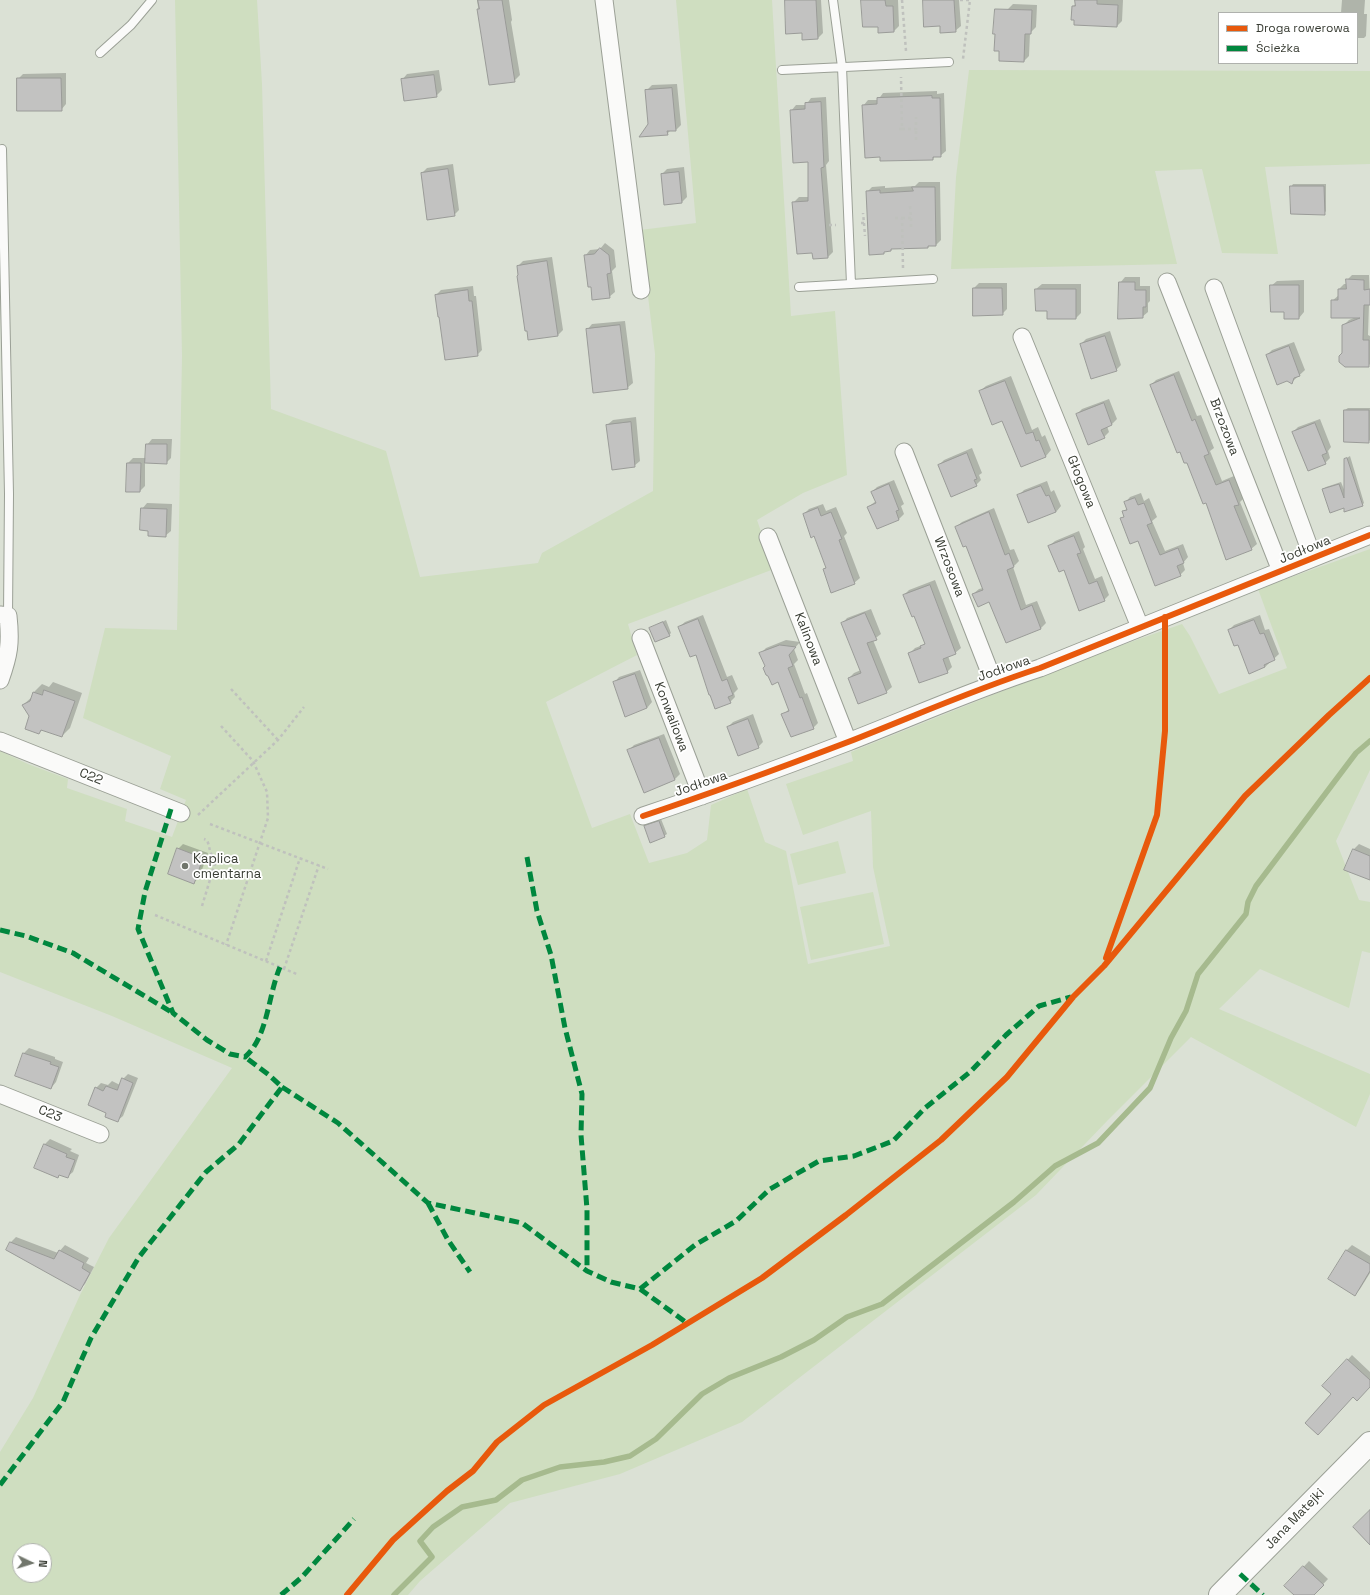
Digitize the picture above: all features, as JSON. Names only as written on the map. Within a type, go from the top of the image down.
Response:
[{"type":"street","points":[[604,0],[641,290]]},
{"type":"street","name":"Brzozowa","points":[[1167,282],[1281,571]]},
{"type":"street","points":[[1214,288],[1313,558]]},
{"type":"street","name":"Głogowa","points":[[1022,337],[1140,627]]},
{"type":"street","name":"Wrzosowa","points":[[904,452],[994,683]]},
{"type":"street","name":"Jodłowa","points":[[643,816],[702,796],[848,742],[994,683],[1040,668],[1370,535]]},
{"type":"street","name":"Kalinowa","points":[[768,537],[848,742]]},
{"type":"street","points":[[0,680],[8,656],[10,632],[4,616]]},
{"type":"street","name":"Konwaliowa","points":[[641,638],[702,796]]},
{"type":"street","name":"C22","points":[[0,741],[188,815]]},
{"type":"street","name":"C23","points":[[0,1094],[100,1134]]},
{"type":"street","name":"Jana Matejki","points":[[1220,1595],[1370,1443]]},
{"type":"lane","points":[[100,53],[131,25],[152,0]]},
{"type":"lane","points":[[833,0],[842,67],[851,284]]},
{"type":"lane","points":[[782,70],[949,62]]},
{"type":"lane","points":[[2,149],[9,494],[4,616]]},
{"type":"lane","points":[[799,287],[933,278]]},
{"type":"path","points":[[902,0],[904,64],[901,129],[916,129]]},
{"type":"path","points":[[949,62],[963,60],[970,0],[960,0]]},
{"type":"path","points":[[916,117],[916,140]]},
{"type":"path","points":[[910,206],[910,228]]},
{"type":"path","points":[[895,218],[911,218]]},
{"type":"path","points":[[902,218],[904,281]]},
{"type":"path","points":[[864,223],[865,236]]},
{"type":"path","points":[[231,689],[278,740]]},
{"type":"path","points":[[188,815],[278,740],[304,706]]},
{"type":"path","points":[[221,726],[253,762],[267,792],[268,818],[261,843],[226,945]]},
{"type":"path","points":[[210,824],[328,869]]},
{"type":"path","points":[[202,906],[216,860],[210,855],[207,840],[204,839]]},
{"type":"path","points":[[266,961],[300,858]]},
{"type":"path","points":[[284,969],[319,865]]},
{"type":"path","points":[[155,915],[299,975]]},
{"type":"green space","points":[[175,0],[257,0],[262,84],[271,409],[386,451],[420,577],[538,563],[542,553],[653,491],[655,354],[640,230],[696,223],[676,0],[772,0],[791,316],[835,311],[847,475],[803,493],[757,520],[774,569],[628,624],[637,655],[546,702],[592,828],[630,814],[649,863],[687,853],[707,840],[711,805],[747,789],[765,842],[786,851],[808,964],[890,946],[873,867],[871,811],[803,835],[786,784],[853,761],[851,752],[1082,659],[1182,624],[1190,636],[1219,694],[1287,668],[1258,589],[1370,549],[1370,770],[1336,841],[1359,900],[1370,902],[1370,953],[1362,951],[1349,1008],[1260,969],[1219,1009],[1370,1074],[1370,1094],[1356,1127],[1191,1037],[1036,1195],[742,1422],[620,1474],[510,1503],[420,1581],[408,1595],[0,1595],[0,1452],[33,1398],[80,1295],[109,1238],[232,1068],[112,1016],[0,972],[0,751],[28,764],[68,779],[67,788],[127,809],[125,821],[172,837],[186,800],[160,789],[171,756],[83,718],[105,628],[177,630],[182,356]]},
{"type":"green space","points":[[969,70],[1370,71],[1370,164],[1265,167],[1278,254],[1222,253],[1202,169],[1155,171],[1177,264],[951,269],[956,177]]},
{"type":"green space","points":[[838,841],[846,873],[798,885],[790,854]]},
{"type":"green space","points":[[873,892],[884,944],[811,960],[800,907]]},
{"type":"building","points":[[478,0],[502,0],[515,82],[489,85],[477,9],[479,9]]},
{"type":"building","points":[[785,0],[816,0],[818,39],[802,40],[802,33],[786,34]]},
{"type":"building","points":[[861,0],[885,0],[886,6],[893,6],[894,32],[878,33],[878,27],[863,27]]},
{"type":"building","points":[[923,0],[954,0],[956,32],[940,33],[940,26],[924,27]]},
{"type":"building","points":[[1075,0],[1097,0],[1097,4],[1118,5],[1117,27],[1074,25],[1074,20],[1071,20],[1072,6],[1075,6]]},
{"type":"building","points":[[995,9],[1032,10],[1031,34],[1025,34],[1024,62],[999,61],[999,51],[994,51],[995,34],[993,34]]},
{"type":"building","points":[[434,75],[437,97],[404,101],[401,79]]},
{"type":"building","points":[[17,78],[61,78],[62,111],[17,111]]},
{"type":"building","points":[[672,88],[676,131],[667,131],[668,135],[639,137],[648,124],[645,90]]},
{"type":"building","points":[[932,96],[932,98],[940,98],[941,157],[933,157],[933,160],[880,161],[880,157],[865,158],[862,105],[877,104],[877,98]]},
{"type":"building","points":[[821,102],[824,167],[821,168],[828,258],[813,259],[812,253],[797,254],[792,202],[808,201],[808,162],[793,163],[790,110],[805,109],[805,103]]},
{"type":"building","points":[[448,169],[455,216],[427,220],[421,173]]},
{"type":"building","points":[[679,172],[682,203],[664,205],[661,174]]},
{"type":"building","points":[[1290,186],[1324,186],[1325,215],[1291,214]]},
{"type":"building","points":[[912,187],[935,187],[936,246],[928,246],[928,248],[891,249],[891,251],[884,252],[884,254],[869,255],[866,191],[880,190],[880,193],[913,191]]},
{"type":"building","points":[[600,248],[609,255],[611,273],[607,274],[610,298],[592,300],[591,287],[588,287],[584,255],[594,254]]},
{"type":"building","points":[[547,261],[558,336],[528,340],[527,331],[525,331],[517,276],[517,266]]},
{"type":"building","points":[[1346,279],[1364,280],[1364,290],[1370,289],[1370,305],[1364,305],[1363,340],[1369,340],[1369,367],[1345,367],[1339,362],[1339,356],[1342,353],[1342,325],[1360,318],[1331,318],[1331,300],[1338,300],[1338,289],[1346,289]]},
{"type":"building","points":[[1119,282],[1135,282],[1135,290],[1146,290],[1146,307],[1143,307],[1143,318],[1118,319]]},
{"type":"building","points":[[1270,285],[1299,285],[1299,319],[1284,319],[1284,312],[1271,312]]},
{"type":"building","points":[[973,288],[1002,288],[1003,315],[973,316]]},
{"type":"building","points":[[1035,289],[1076,289],[1076,319],[1047,319],[1047,311],[1036,311]]},
{"type":"building","points":[[468,290],[469,301],[472,301],[478,356],[445,360],[435,295]]},
{"type":"building","points":[[620,325],[628,389],[593,393],[586,329]]},
{"type":"building","points":[[1105,336],[1117,371],[1091,379],[1080,344]]},
{"type":"building","points":[[1289,346],[1300,376],[1294,378],[1292,384],[1287,381],[1277,385],[1266,355]]},
{"type":"building","points":[[1174,375],[1192,421],[1195,419],[1209,454],[1204,456],[1216,485],[1229,480],[1239,505],[1234,506],[1252,550],[1226,560],[1206,503],[1203,504],[1187,463],[1184,463],[1180,452],[1177,453],[1150,385]]},
{"type":"building","points":[[1005,381],[1026,434],[1033,432],[1036,441],[1039,440],[1046,457],[1021,467],[1002,421],[992,425],[979,391]]},
{"type":"building","points":[[1104,403],[1112,425],[1101,430],[1105,438],[1088,445],[1076,414]]},
{"type":"building","points":[[1344,410],[1369,410],[1369,443],[1344,442]]},
{"type":"building","points":[[631,422],[635,467],[612,470],[606,425]]},
{"type":"building","points":[[1315,423],[1327,453],[1322,455],[1326,464],[1308,471],[1292,432]]},
{"type":"building","points":[[146,444],[167,444],[167,464],[145,463]]},
{"type":"building","points":[[967,453],[977,479],[974,480],[977,486],[951,497],[938,465]]},
{"type":"building","points":[[1347,458],[1363,506],[1344,512],[1344,508],[1330,513],[1322,489],[1339,484],[1344,498],[1344,459]]},
{"type":"building","points":[[127,463],[141,463],[140,492],[126,492]]},
{"type":"building","points":[[889,484],[899,510],[896,511],[899,520],[877,529],[867,507],[876,503],[871,492]]},
{"type":"building","points":[[1041,486],[1046,496],[1049,495],[1056,512],[1028,523],[1017,495]]},
{"type":"building","points":[[1135,498],[1138,505],[1144,503],[1152,523],[1147,525],[1160,555],[1178,548],[1184,563],[1177,566],[1181,576],[1155,586],[1138,541],[1130,544],[1120,518],[1124,517],[1122,511],[1127,510],[1124,502]]},
{"type":"building","points":[[141,508],[167,509],[166,537],[148,536],[148,531],[140,530]]},
{"type":"building","points":[[818,508],[821,516],[831,512],[842,539],[839,540],[855,584],[831,593],[823,569],[826,568],[814,536],[811,538],[803,514]]},
{"type":"building","points":[[989,512],[1005,555],[1009,553],[1014,567],[1007,570],[1021,610],[1032,605],[1041,629],[1006,643],[989,602],[978,607],[972,594],[983,590],[966,546],[963,547],[955,527]]},
{"type":"building","points":[[1074,536],[1081,553],[1077,554],[1089,584],[1097,581],[1105,601],[1079,611],[1064,570],[1059,572],[1048,546]]},
{"type":"building","points":[[930,585],[956,654],[943,659],[948,673],[919,683],[908,653],[921,648],[920,646],[925,644],[914,616],[912,617],[903,595]]},
{"type":"building","points":[[865,613],[877,640],[867,643],[887,693],[858,704],[848,678],[861,673],[841,623]]},
{"type":"building","points":[[698,619],[722,681],[727,679],[733,695],[728,697],[731,703],[715,709],[696,655],[690,657],[678,627]]},
{"type":"building","points":[[1254,620],[1260,634],[1264,633],[1275,660],[1264,665],[1265,667],[1249,674],[1238,645],[1234,646],[1228,630]]},
{"type":"building","points":[[663,622],[670,636],[655,642],[649,628]]},
{"type":"building","points":[[780,645],[796,647],[789,655],[793,666],[788,668],[800,698],[802,697],[814,729],[791,737],[781,714],[789,711],[778,682],[772,685],[763,668],[765,666],[759,653]]},
{"type":"building","points":[[635,674],[647,708],[625,717],[613,682]]},
{"type":"building","points":[[44,690],[75,701],[62,737],[41,730],[39,734],[25,729],[29,716],[22,705],[30,701],[33,692],[42,695]]},
{"type":"building","points":[[748,719],[759,748],[738,756],[727,727]]},
{"type":"building","points":[[659,738],[675,780],[644,793],[627,750]]},
{"type":"building","points":[[659,821],[665,837],[650,843],[644,826]]},
{"type":"building","name":"Kaplica cmentarna","points":[[177,848],[203,858],[194,884],[168,874]]},
{"type":"building","points":[[1353,849],[1370,856],[1370,880],[1344,870]]},
{"type":"building","points":[[23,1053],[51,1062],[50,1064],[59,1067],[51,1089],[15,1076]]},
{"type":"building","points":[[122,1078],[133,1083],[118,1122],[105,1117],[106,1113],[88,1105],[95,1087],[103,1091],[106,1086],[117,1090]]},
{"type":"building","points":[[44,1144],[67,1154],[66,1157],[75,1160],[68,1178],[59,1175],[58,1178],[34,1168]]},
{"type":"building","points":[[10,1242],[54,1259],[59,1250],[84,1263],[82,1268],[90,1273],[80,1291],[6,1250]]},
{"type":"building","points":[[1346,1250],[1370,1264],[1370,1271],[1355,1296],[1328,1279]]},
{"type":"building","points":[[1347,1359],[1370,1380],[1370,1387],[1357,1401],[1353,1397],[1318,1435],[1305,1423],[1331,1394],[1322,1386]]},
{"type":"building","points":[[1370,1510],[1370,1545],[1353,1527]]},
{"type":"building","points":[[1303,1566],[1324,1585],[1314,1595],[1294,1595],[1284,1586]]},
{"type":"waterway","points":[[394,1595],[432,1557],[420,1541],[433,1527],[462,1507],[496,1500],[522,1480],[560,1467],[604,1462],[630,1456],[656,1439],[702,1394],[729,1378],[781,1357],[814,1340],[847,1317],[882,1304],[1014,1202],[1055,1166],[1098,1143],[1150,1088],[1171,1038],[1186,1011],[1198,974],[1246,914],[1248,902],[1256,886],[1356,753],[1370,741]]},
{"type":"marked path","points":[[171,809],[145,892],[138,929],[173,1013],[207,1040],[230,1054],[245,1057],[253,1049],[263,1027],[280,967]]},
{"type":"marked path","points":[[527,857],[537,911],[551,955],[565,1028],[582,1094],[581,1135],[587,1209],[587,1271]]},
{"type":"marked path","points":[[0,930],[26,936],[73,953],[173,1013]]},
{"type":"marked path","points":[[640,1289],[695,1245],[736,1221],[770,1189],[819,1161],[854,1156],[893,1141],[925,1108],[970,1072],[1006,1035],[1039,1006],[1071,997]]},
{"type":"marked path","points":[[0,1485],[63,1402],[91,1338],[139,1257],[206,1172],[239,1144],[282,1087],[245,1057]]},
{"type":"marked path","points":[[282,1087],[338,1123],[428,1203],[522,1223],[587,1271],[611,1282],[640,1289],[687,1323]]},
{"type":"marked path","points":[[428,1203],[448,1240],[470,1272]]},
{"type":"marked path","points":[[281,1595],[302,1577],[354,1519]]},
{"type":"marked path","points":[[1240,1574],[1263,1595]]},
{"type":"cycle path","points":[[643,816],[848,742],[968,694],[1040,668],[1370,535]]},
{"type":"cycle path","points":[[1106,958],[1157,815],[1165,731],[1165,617]]},
{"type":"cycle path","points":[[347,1595],[393,1540],[447,1491],[473,1471],[497,1442],[544,1405],[652,1345],[762,1278],[846,1215],[941,1140],[1007,1077],[1073,997],[1104,966],[1245,796],[1329,715],[1370,678]]},
{"type":"place","name":"Kaplica cmentarna","points":[[185,866]]}]
